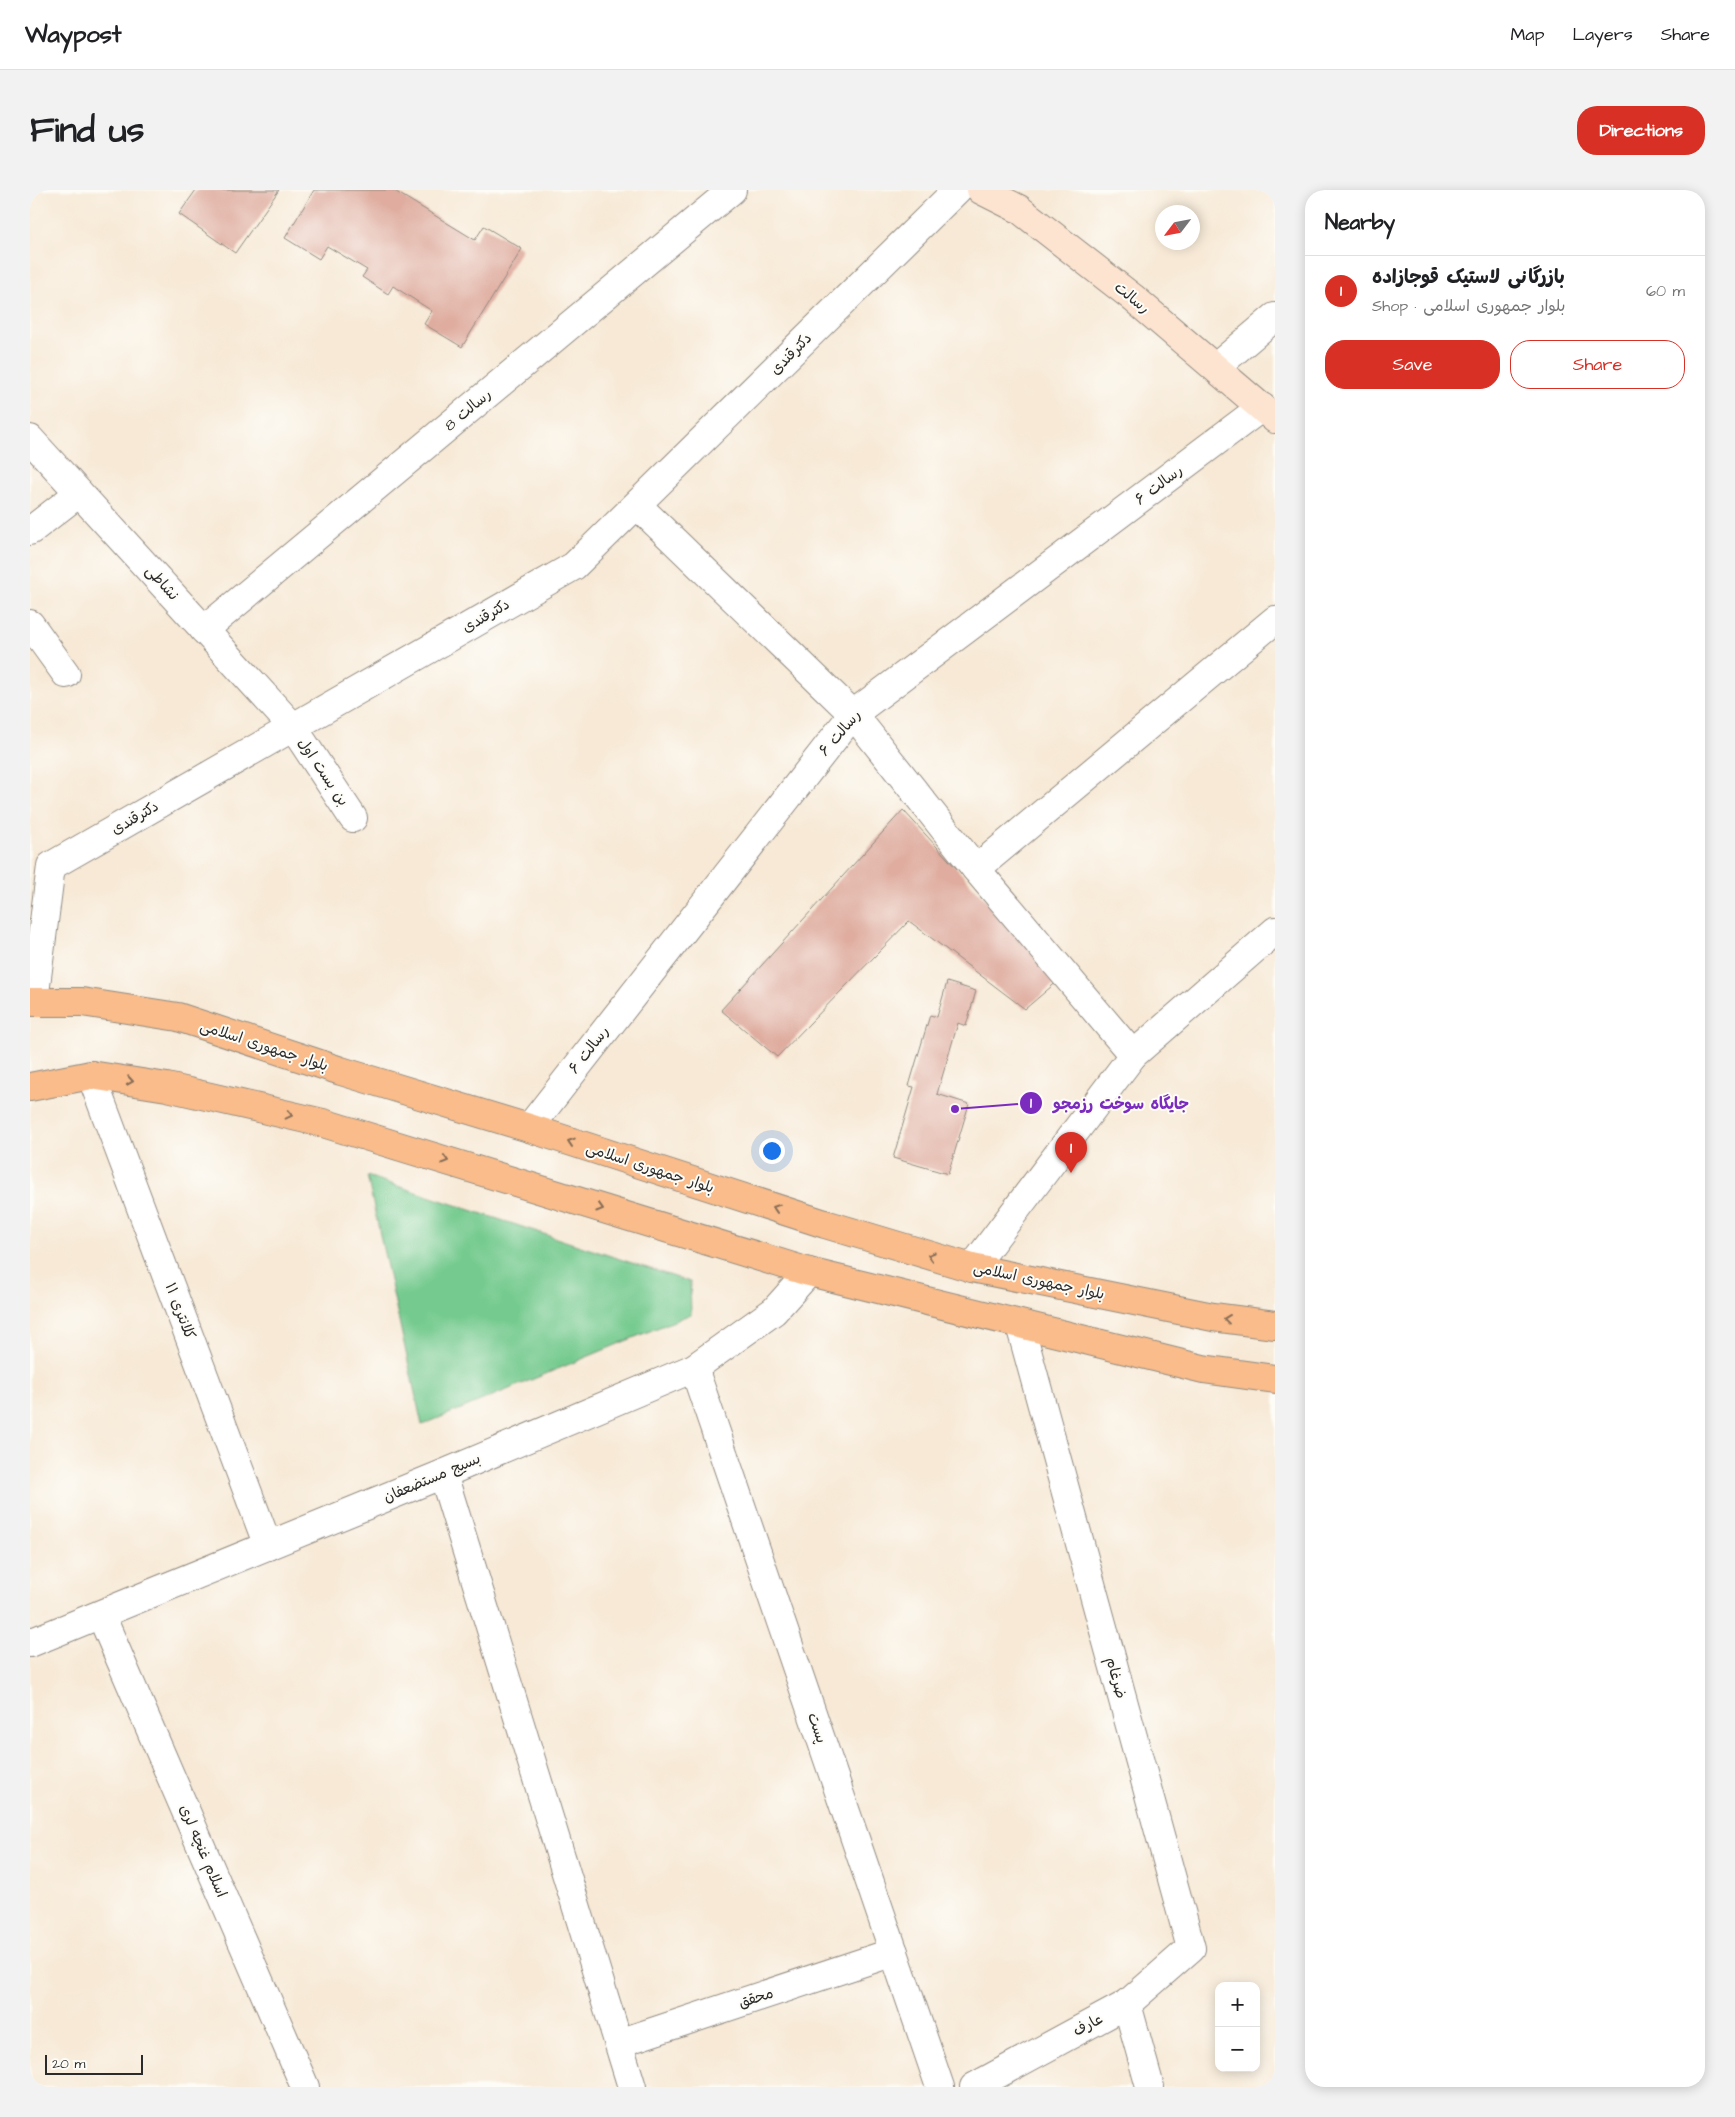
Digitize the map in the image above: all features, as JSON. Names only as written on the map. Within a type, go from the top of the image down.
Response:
[{"type":"main road","name":"رسالت","points":[[981,190],[1019,209],[1132,297],[1268,413]]},
{"type":"main road","name":"بلوار جمهوری اسلامی","points":[[32,1002],[82,1002],[178,1017],[341,1071],[528,1128],[825,1224],[972,1268],[1213,1318],[1275,1325]]},
{"type":"main road","points":[[30,1087],[91,1076],[167,1087],[323,1123],[810,1272],[1203,1369],[1275,1379]]},
{"type":"street","name":"رسالت 8","points":[[204,630],[732,190]]},
{"type":"street","name":"دکترقندی","points":[[32,1002],[51,866],[574,566],[957,190]]},
{"type":"street","points":[[1216,367],[1275,317]]},
{"type":"street","name":"رسالت ۶","points":[[528,1128],[853,714],[1268,413]]},
{"type":"street","name":"نشاطی","points":[[30,439],[293,727]]},
{"type":"street","points":[[30,531],[79,493]]},
{"type":"street","points":[[637,505],[853,714],[976,869],[1133,1055]]},
{"type":"street","points":[[976,869],[1275,620]]},
{"type":"street","points":[[30,624],[66,674]]},
{"type":"street","name":"بن بست اول","points":[[293,727],[354,818]]},
{"type":"street","points":[[972,1268],[1133,1055],[1275,931]]},
{"type":"street","name":"کلانتری ۱۱","points":[[91,1076],[268,1546]]},
{"type":"street","name":"بسیج مستضعفان","points":[[30,1643],[443,1474],[694,1368],[774,1311],[810,1272]]},
{"type":"street","name":"ضرغام","points":[[1020,1325],[1191,1948],[1127,2004]]},
{"type":"street","name":"پست","points":[[694,1368],[940,2087]]},
{"type":"street","points":[[443,1474],[632,2087]]},
{"type":"street","name":"اسلام غنچه لری","points":[[101,1615],[305,2087]]},
{"type":"street","name":"محقق","points":[[619,2043],[894,1952]]},
{"type":"street","points":[[1127,2004],[1150,2087]]},
{"type":"street","name":"عارف","points":[[974,2087],[1127,2004]]},
{"type":"green space","points":[[367,1176],[690,1282],[691,1314],[422,1425]]},
{"type":"building","points":[[196,190],[279,190],[235,253],[179,214]]},
{"type":"building","points":[[314,190],[393,190],[475,240],[484,226],[522,249],[462,347],[424,324],[432,311],[393,286],[388,294],[362,277],[367,270],[327,246],[319,259],[285,238]]},
{"type":"building","points":[[903,810],[1059,980],[1025,1009],[909,921],[777,1057],[721,1010]]},
{"type":"building","points":[[947,982],[976,991],[966,1026],[958,1023],[937,1094],[969,1104],[948,1174],[893,1158],[914,1087],[909,1086],[930,1015],[937,1017]]},
{"type":"place","name":"جایگاه سوخت رزمجو","points":[[955,1109]]},
{"type":"place","name":"بازرگانی لاستیک قوجازاده","points":[[1071,1173]]}]
